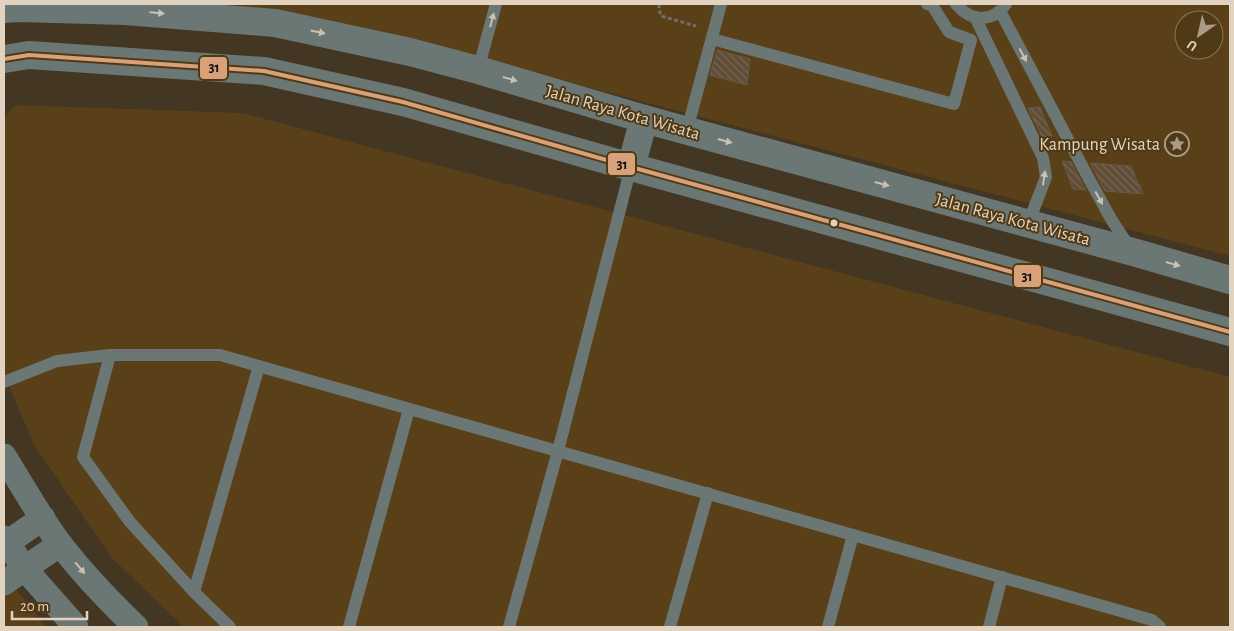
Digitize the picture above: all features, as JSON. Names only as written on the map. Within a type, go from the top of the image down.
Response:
[{"type":"street","name":"Jalan Raya Kota Wisata","points":[[4,9],[125,11],[275,23],[410,52],[644,119],[1230,280]]},
{"type":"street","points":[[4,58],[29,56],[264,71],[403,102],[1230,332]]},
{"type":"street","points":[[631,166],[644,119]]},
{"type":"street","points":[[4,456],[60,544],[106,599],[136,627]]},
{"type":"street","points":[[43,518],[5,542],[24,568],[76,627]]},
{"type":"street","points":[[4,583],[60,544]]},
{"type":"lane","points":[[478,70],[496,4]]},
{"type":"lane","points":[[687,130],[721,4]]},
{"type":"lane","points":[[712,39],[954,104],[971,40],[949,32],[932,5],[927,4]]},
{"type":"lane","points":[[956,4],[963,12],[975,17],[988,17],[1003,8],[1111,219],[1133,252]]},
{"type":"lane","points":[[975,17],[1043,158],[1046,177],[1028,224]]},
{"type":"lane","points":[[509,627],[558,451],[631,166]]},
{"type":"lane","points":[[110,355],[83,457],[130,522],[194,592],[230,627]]},
{"type":"lane","points":[[4,382],[57,361],[110,355],[220,355],[1152,620],[1160,627]]},
{"type":"lane","points":[[194,592],[259,366]]},
{"type":"lane","points":[[349,627],[409,409]]},
{"type":"lane","points":[[670,627],[708,494]]},
{"type":"lane","points":[[828,627],[853,535]]},
{"type":"lane","points":[[989,627],[1002,577]]},
{"type":"path","points":[[659,4],[661,16],[696,26]]},
{"type":"shaded area","points":[[150,4],[1230,4],[1230,256],[347,24]]},
{"type":"shaded area","points":[[15,105],[243,113],[1230,377],[1230,623],[1226,627],[184,627],[112,558],[34,445],[4,373],[4,118]]},
{"type":"shaded area","points":[[4,575],[47,627],[4,627]]},
{"type":"building","points":[[717,50],[750,59],[747,85],[710,75]]},
{"type":"building","points":[[1040,107],[1052,136],[1042,137],[1028,108]]},
{"type":"building","points":[[1062,161],[1071,162],[1086,190],[1073,189]]},
{"type":"building","points":[[1090,163],[1131,166],[1143,194],[1105,191]]},
{"type":"transit line","name":"31","points":[[4,59],[29,55],[264,71],[403,102],[631,167],[1230,332]]},
{"type":"place","name":"Kampung Wisata","points":[[1177,144]]}]
